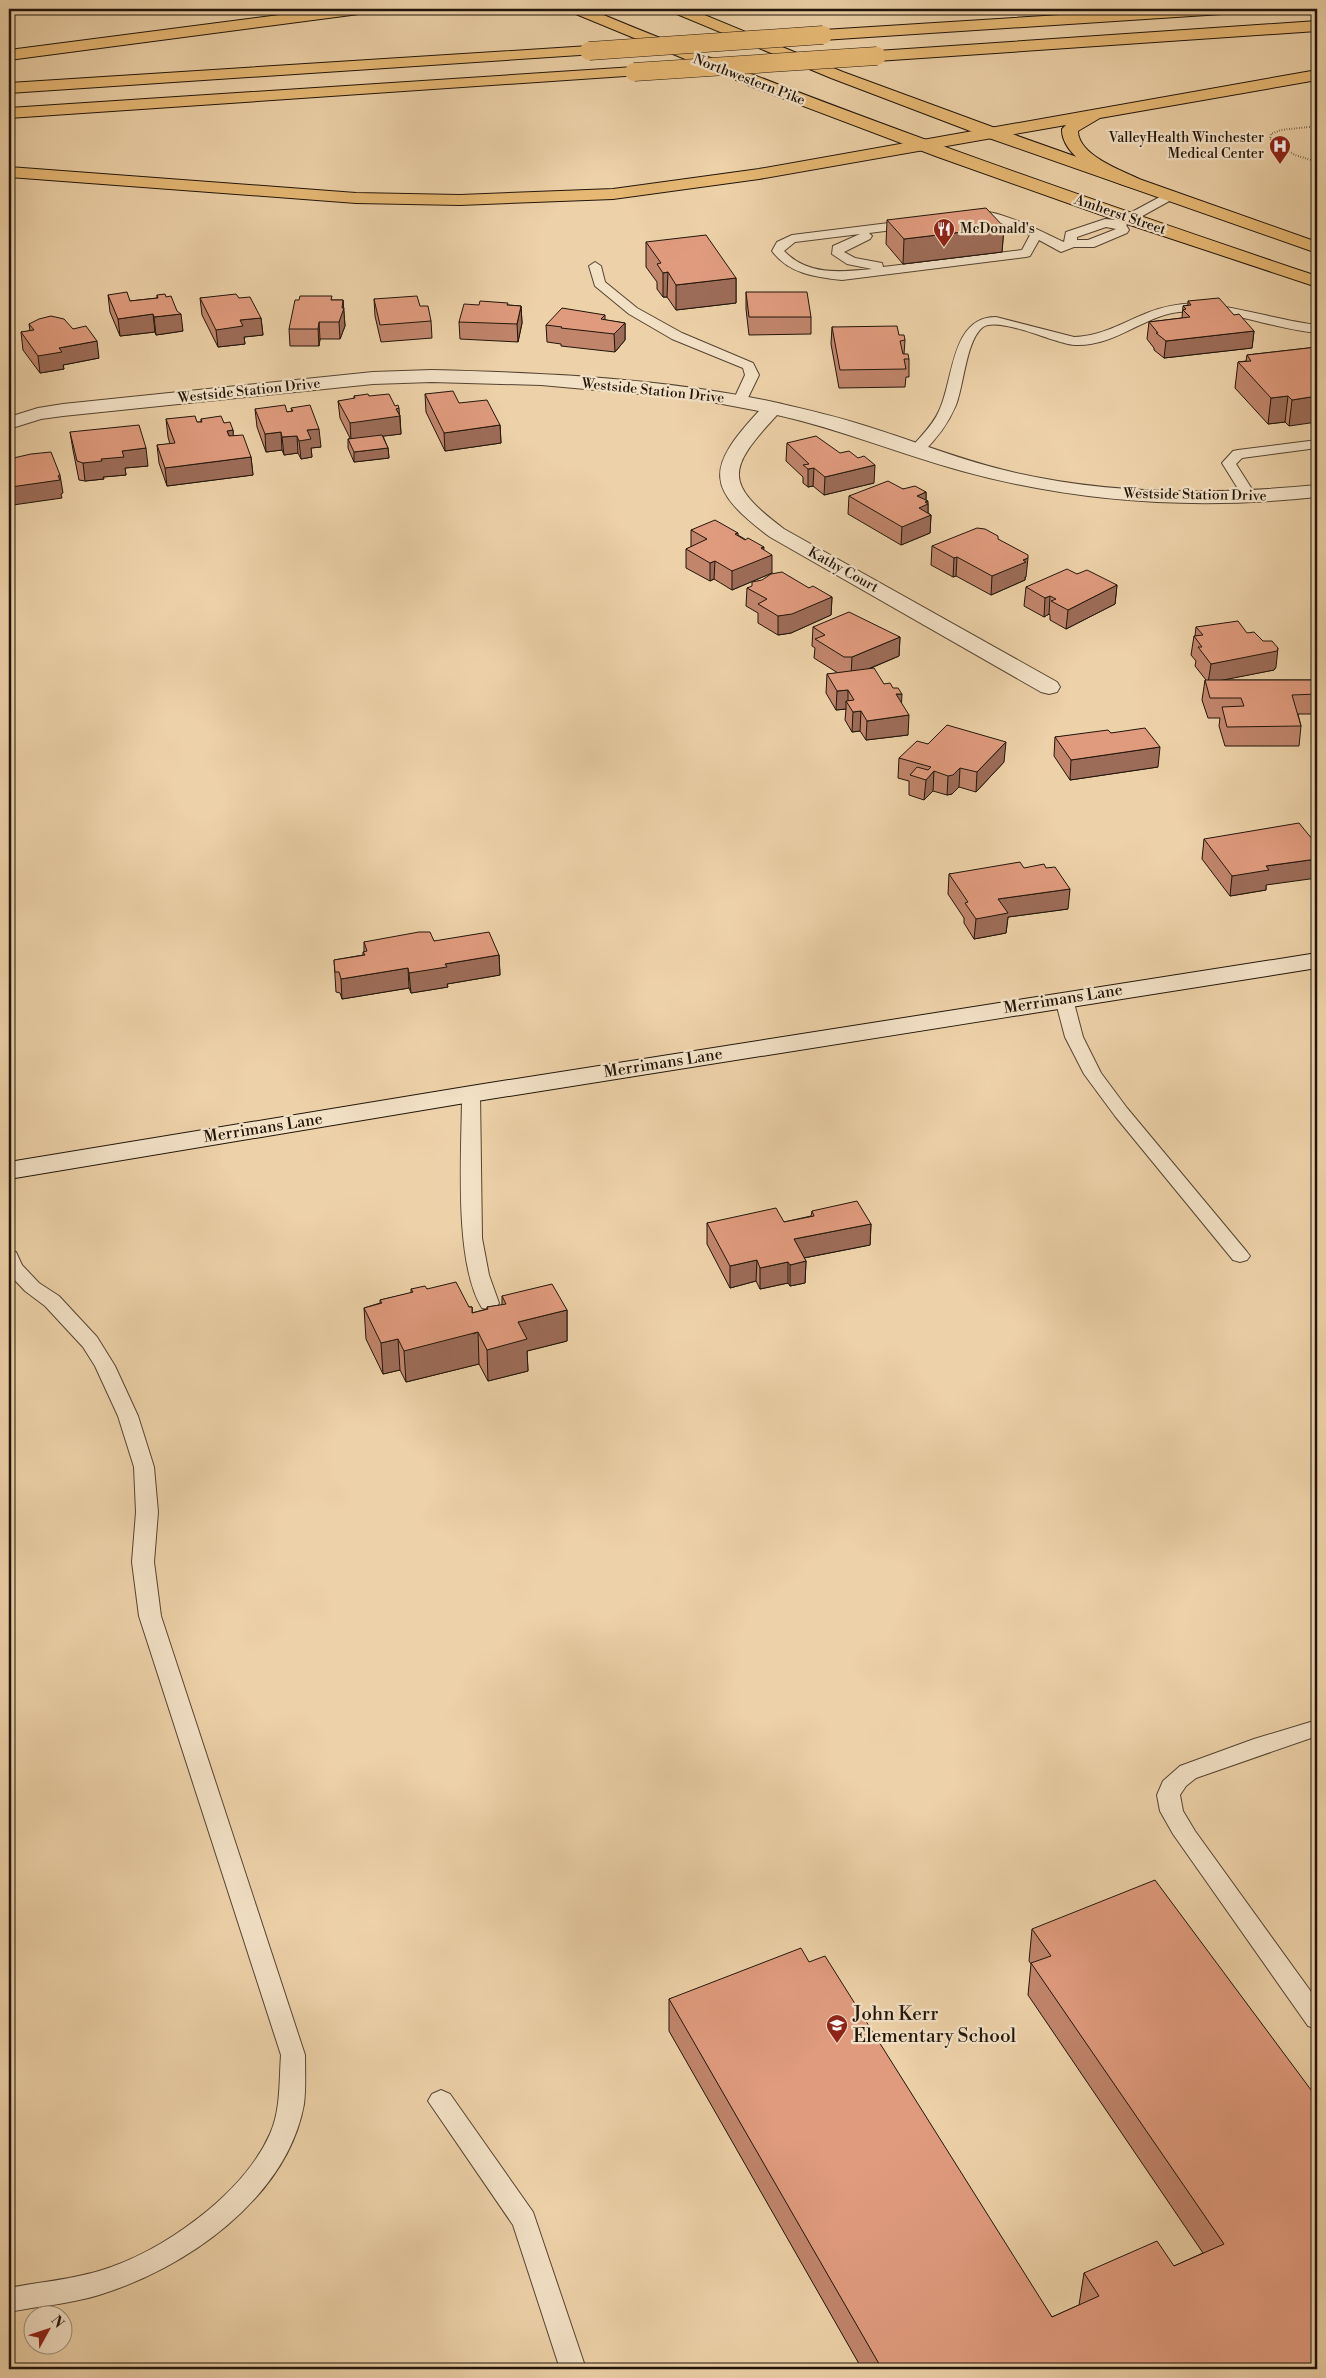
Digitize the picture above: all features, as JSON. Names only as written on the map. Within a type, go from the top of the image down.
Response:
[{"type":"main road","points":[[9,55],[359,9]]},
{"type":"main road","name":"Northwestern Pike","points":[[576,9],[724,71],[924,146]]},
{"type":"main road","points":[[677,9],[837,75],[992,133],[1317,248]]},
{"type":"main road","points":[[9,88],[1222,9]]},
{"type":"main road","points":[[9,112],[1317,26]]},
{"type":"main road","points":[[9,172],[300,195],[419,199],[517,198],[613,194],[691,184],[924,146],[1317,75]]},
{"type":"main road","points":[[1113,111],[1078,123],[1070,129],[1068,135],[1070,142],[1076,150],[1093,162],[1133,183]]},
{"type":"main road","name":"Amherst Street","points":[[924,146],[1125,221],[1317,282]]},
{"type":"street","name":"Westside Station Drive","points":[[9,423],[38,414],[63,410],[373,378],[482,376],[541,379],[696,393],[740,401],[861,431],[970,468],[1027,481],[1086,491],[1172,498],[1250,497],[1317,491]]},
{"type":"street","name":"Kathy Court","points":[[773,408],[744,439],[728,466],[728,478],[733,492],[742,505],[755,518],[777,533],[1049,686]]},
{"type":"street","name":"Merrimans Lane","points":[[9,1171],[471,1094],[1317,960]]},
{"type":"lane","points":[[929,222],[792,240],[781,245],[778,251],[786,262],[803,270],[816,274],[842,276],[1026,254],[1069,245],[1090,244],[1123,230],[1125,221],[1170,196]]},
{"type":"lane","points":[[957,218],[990,216],[1007,221],[1036,235],[1069,245]]},
{"type":"lane","points":[[901,225],[837,248],[838,254],[851,261],[877,266],[994,254],[1012,255]]},
{"type":"lane","points":[[1026,254],[1036,235]]},
{"type":"lane","points":[[595,266],[599,283],[633,311],[677,336],[748,366],[752,374],[740,401]]},
{"type":"lane","points":[[916,451],[939,425],[953,396],[963,352],[975,326],[979,324],[997,321],[1074,341],[1087,342],[1098,340],[1154,312],[1202,306],[1231,309],[1302,328],[1317,329]]},
{"type":"lane","points":[[1250,497],[1229,463],[1238,454],[1317,444]]},
{"type":"lane","points":[[1064,999],[1074,1037],[1093,1074],[1121,1112],[1240,1256]]},
{"type":"lane","points":[[471,1094],[472,1238],[479,1275],[489,1303]]},
{"type":"lane","points":[[9,1256],[13,1267],[32,1287],[52,1301],[90,1342],[105,1366],[128,1416],[144,1467],[147,1512],[143,1562],[150,1616],[293,2056],[291,2106],[277,2148],[254,2182],[211,2224],[159,2258],[99,2283],[9,2300]]},
{"type":"lane","points":[[1317,1728],[1262,1745],[1188,1772],[1178,1779],[1169,1791],[1167,1802],[1171,1813],[1187,1837],[1317,2018]]},
{"type":"lane","points":[[441,2101],[524,2220],[573,2369]]},
{"type":"path","points":[[1317,126],[1281,130],[1271,134],[1270,140],[1295,155],[1317,162]]},
{"type":"building","points":[[986,208],[1004,227],[904,239],[887,220]]},
{"type":"building","points":[[706,235],[736,278],[676,285],[668,272],[663,273],[657,264],[661,263],[646,242]]},
{"type":"building","points":[[127,292],[130,301],[158,298],[157,295],[165,294],[166,297],[171,296],[177,311],[181,314],[154,317],[153,314],[118,319],[108,295]]},
{"type":"building","points":[[746,292],[807,292],[811,317],[749,317]]},
{"type":"building","points":[[236,294],[239,298],[250,297],[261,318],[240,320],[243,326],[216,330],[200,298]]},
{"type":"building","points":[[300,296],[332,296],[331,300],[343,300],[342,308],[344,308],[339,322],[319,322],[318,329],[289,329],[295,300],[299,300]]},
{"type":"building","points":[[417,296],[420,306],[428,306],[431,321],[380,325],[374,299]]},
{"type":"building","points":[[1219,298],[1234,315],[1239,314],[1254,331],[1166,341],[1156,333],[1158,333],[1149,322],[1190,317],[1183,310],[1186,309],[1183,306],[1191,305],[1188,301]]},
{"type":"building","points":[[480,301],[521,306],[517,324],[459,322],[464,304],[479,305]]},
{"type":"building","points":[[562,308],[605,315],[601,319],[625,323],[614,334],[546,325]]},
{"type":"building","points":[[51,316],[64,319],[73,329],[86,326],[97,341],[59,348],[62,352],[38,356],[21,332],[34,330],[29,324]]},
{"type":"building","points":[[897,326],[899,335],[904,335],[905,340],[900,341],[903,354],[908,354],[909,359],[904,359],[906,369],[840,370],[832,327]]},
{"type":"building","points":[[1317,347],[1317,396],[1292,400],[1288,396],[1271,398],[1238,362],[1251,361],[1247,355]]},
{"type":"building","points":[[453,391],[459,403],[487,400],[500,425],[444,433],[425,394]]},
{"type":"building","points":[[368,394],[369,396],[389,394],[395,406],[398,405],[399,408],[396,409],[400,416],[350,423],[338,401]]},
{"type":"building","points":[[285,405],[287,412],[293,411],[291,408],[310,405],[319,429],[307,430],[311,439],[299,441],[297,436],[282,437],[281,432],[265,434],[255,409]]},
{"type":"building","points":[[195,416],[197,422],[202,422],[201,419],[221,416],[224,423],[230,422],[233,430],[227,431],[229,436],[243,435],[251,457],[165,468],[157,445],[175,443],[166,419]]},
{"type":"building","points":[[139,425],[146,448],[122,451],[124,457],[83,463],[77,461],[70,432]]},
{"type":"building","points":[[382,435],[388,448],[354,452],[348,439]]},
{"type":"building","points":[[816,436],[840,453],[849,451],[858,458],[864,456],[875,465],[825,477],[814,468],[808,469],[803,465],[809,464],[787,443]]},
{"type":"building","points":[[51,452],[60,475],[58,476],[60,480],[11,487],[9,485],[9,459]]},
{"type":"building","points":[[888,481],[903,489],[915,486],[926,492],[917,496],[928,501],[925,502],[928,504],[919,508],[931,515],[902,527],[849,496]]},
{"type":"building","points":[[715,520],[738,533],[735,534],[745,540],[748,538],[764,547],[761,548],[772,555],[732,571],[715,561],[710,563],[686,549],[707,539],[691,530]]},
{"type":"building","points":[[977,528],[985,529],[998,536],[998,539],[1028,555],[1028,558],[1023,560],[1026,562],[992,576],[932,546]]},
{"type":"building","points":[[1067,569],[1077,574],[1087,570],[1117,585],[1068,610],[1051,601],[1056,599],[1050,596],[1045,598],[1026,587]]},
{"type":"building","points":[[782,572],[809,588],[813,586],[832,597],[792,614],[778,616],[758,604],[767,599],[747,588],[752,586],[752,582],[762,580],[771,574]]},
{"type":"building","points":[[849,612],[900,637],[852,657],[844,657],[815,639],[825,635],[813,627]]},
{"type":"building","points":[[1238,621],[1247,633],[1254,632],[1263,641],[1272,641],[1278,648],[1277,651],[1211,664],[1198,647],[1202,647],[1194,636],[1203,635],[1196,627]]},
{"type":"building","points":[[874,668],[884,684],[890,683],[893,688],[898,688],[902,694],[896,694],[909,715],[867,721],[861,711],[853,712],[846,701],[854,700],[848,690],[837,691],[827,674]]},
{"type":"building","points":[[1205,680],[1317,680],[1317,694],[1292,695],[1301,726],[1227,727],[1222,707],[1244,706],[1241,698],[1210,698]]},
{"type":"building","points":[[947,725],[1006,742],[977,772],[960,768],[953,775],[948,776],[934,771],[926,780],[910,775],[917,767],[928,770],[931,767],[899,758],[917,741],[928,744]]},
{"type":"building","points":[[1145,728],[1160,747],[1071,760],[1055,737],[1108,730],[1111,733]]},
{"type":"building","points":[[1299,823],[1317,845],[1317,859],[1266,866],[1269,870],[1232,876],[1204,839]]},
{"type":"building","points":[[1020,862],[1024,868],[1044,864],[1046,868],[1055,867],[1070,889],[998,899],[1008,913],[976,919],[965,903],[968,902],[949,874]]},
{"type":"building","points":[[419,932],[430,932],[434,941],[489,932],[499,955],[445,964],[447,967],[409,973],[408,968],[341,979],[339,972],[335,972],[334,960],[365,955],[363,952],[367,951],[364,942]]},
{"type":"building","points":[[857,1201],[871,1224],[794,1239],[806,1261],[790,1265],[788,1262],[760,1268],[757,1260],[730,1266],[707,1223],[776,1208],[784,1222],[814,1216],[812,1211]]},
{"type":"building","points":[[456,1282],[469,1307],[472,1307],[472,1313],[488,1309],[487,1307],[506,1304],[502,1296],[552,1284],[567,1310],[518,1322],[527,1339],[487,1350],[478,1332],[404,1351],[398,1339],[381,1343],[364,1308],[382,1303],[380,1300],[413,1292],[411,1289],[425,1286],[427,1289]]},
{"type":"building","points":[[1155,1880],[1317,2098],[1317,2369],[882,2369],[669,1999],[801,1948],[809,1962],[825,1956],[1052,2317],[1099,2296],[1084,2273],[1157,2241],[1174,2266],[1224,2244],[1031,1963],[1051,1956],[1032,1929]]},
{"type":"place","name":"ValleyHealth Winchester Medical Center","points":[[1280,165]]},
{"type":"place","name":"McDonald's","points":[[944,248]]},
{"type":"place","name":"John Kerr Elementary School","points":[[837,2044]]}]
